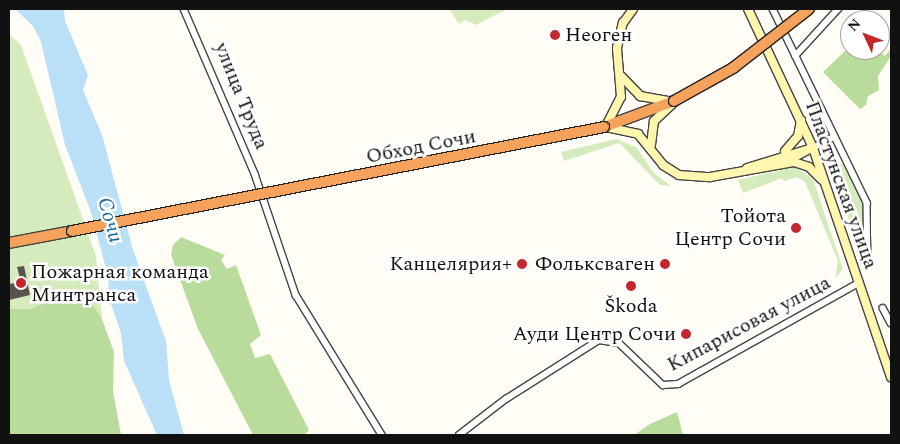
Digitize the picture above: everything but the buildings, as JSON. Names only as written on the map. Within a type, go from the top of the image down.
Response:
[{"type":"highway","name":"Обход Сочи","points":[[9,243],[604,127],[674,101],[733,68],[809,9]]},
{"type":"main road","points":[[633,9],[618,36],[620,75],[618,106],[604,127],[638,134],[663,165],[679,175],[698,178],[743,170],[812,148]]},
{"type":"main road","name":"Пластунская улица","points":[[748,9],[801,119],[891,377]]},
{"type":"main road","points":[[620,75],[640,96],[674,101]]},
{"type":"main road","points":[[652,149],[650,130],[674,101]]},
{"type":"main road","points":[[783,158],[798,136],[801,119]]},
{"type":"main road","points":[[783,158],[809,167],[824,182]]},
{"type":"street","name":"улица Труда","points":[[184,9],[263,198],[296,295],[382,435]]},
{"type":"street","points":[[773,9],[867,203],[868,264]]},
{"type":"street","points":[[795,56],[838,9]]},
{"type":"street","points":[[812,148],[834,137]]},
{"type":"street","name":"Кипарисовая улица","points":[[460,435],[506,398],[599,340],[620,343],[663,384],[678,384],[859,282]]},
{"type":"street","points":[[883,308],[891,323]]},
{"type":"green space","points":[[449,9],[507,9],[476,25],[465,20],[459,24]]},
{"type":"green space","points":[[9,34],[21,45],[96,256],[102,319],[88,297],[61,295],[31,309],[9,309]]},
{"type":"green space","points":[[840,56],[840,60],[888,60],[878,76],[879,90],[868,96],[866,105],[860,109],[823,72]]},
{"type":"green space","points":[[616,139],[636,147],[654,173],[671,186],[660,185],[619,143],[564,161],[561,152]]},
{"type":"green space","points":[[825,154],[847,167],[865,204],[863,259]]},
{"type":"green space","points":[[795,167],[813,179],[843,269],[835,279],[838,261],[805,182],[797,177],[784,181],[782,178],[743,193],[738,180]]},
{"type":"green space","points":[[181,237],[225,255],[221,260],[227,269],[236,265],[261,335],[250,344],[255,358],[270,354],[309,430],[304,435],[253,435],[198,329],[171,255],[173,245]]},
{"type":"green space","points":[[61,295],[88,297],[102,319],[114,352],[113,391],[121,435],[9,435],[9,309],[31,309]]},
{"type":"green space","points":[[677,412],[683,435],[634,435],[650,424]]},
{"type":"water","name":"Сочи","points":[[15,9],[64,9],[65,21],[88,75],[83,90],[102,135],[133,250],[166,341],[169,380],[184,435],[157,435],[124,361],[121,333],[109,298],[108,276],[91,212],[65,145],[41,42],[33,26]]},
{"type":"place","name":"Неоген","points":[[555,35]]},
{"type":"place","name":"Тойота Центр Сочи","points":[[796,228]]},
{"type":"place","name":"Канцелярия+","points":[[522,264]]},
{"type":"place","name":"Фольксваген","points":[[665,264]]},
{"type":"place","name":"Пожарная команда Минтранса","points":[[21,283]]},
{"type":"place","name":"Škoda","points":[[631,286]]},
{"type":"place","name":"Ауди Центр Сочи","points":[[686,334]]}]
